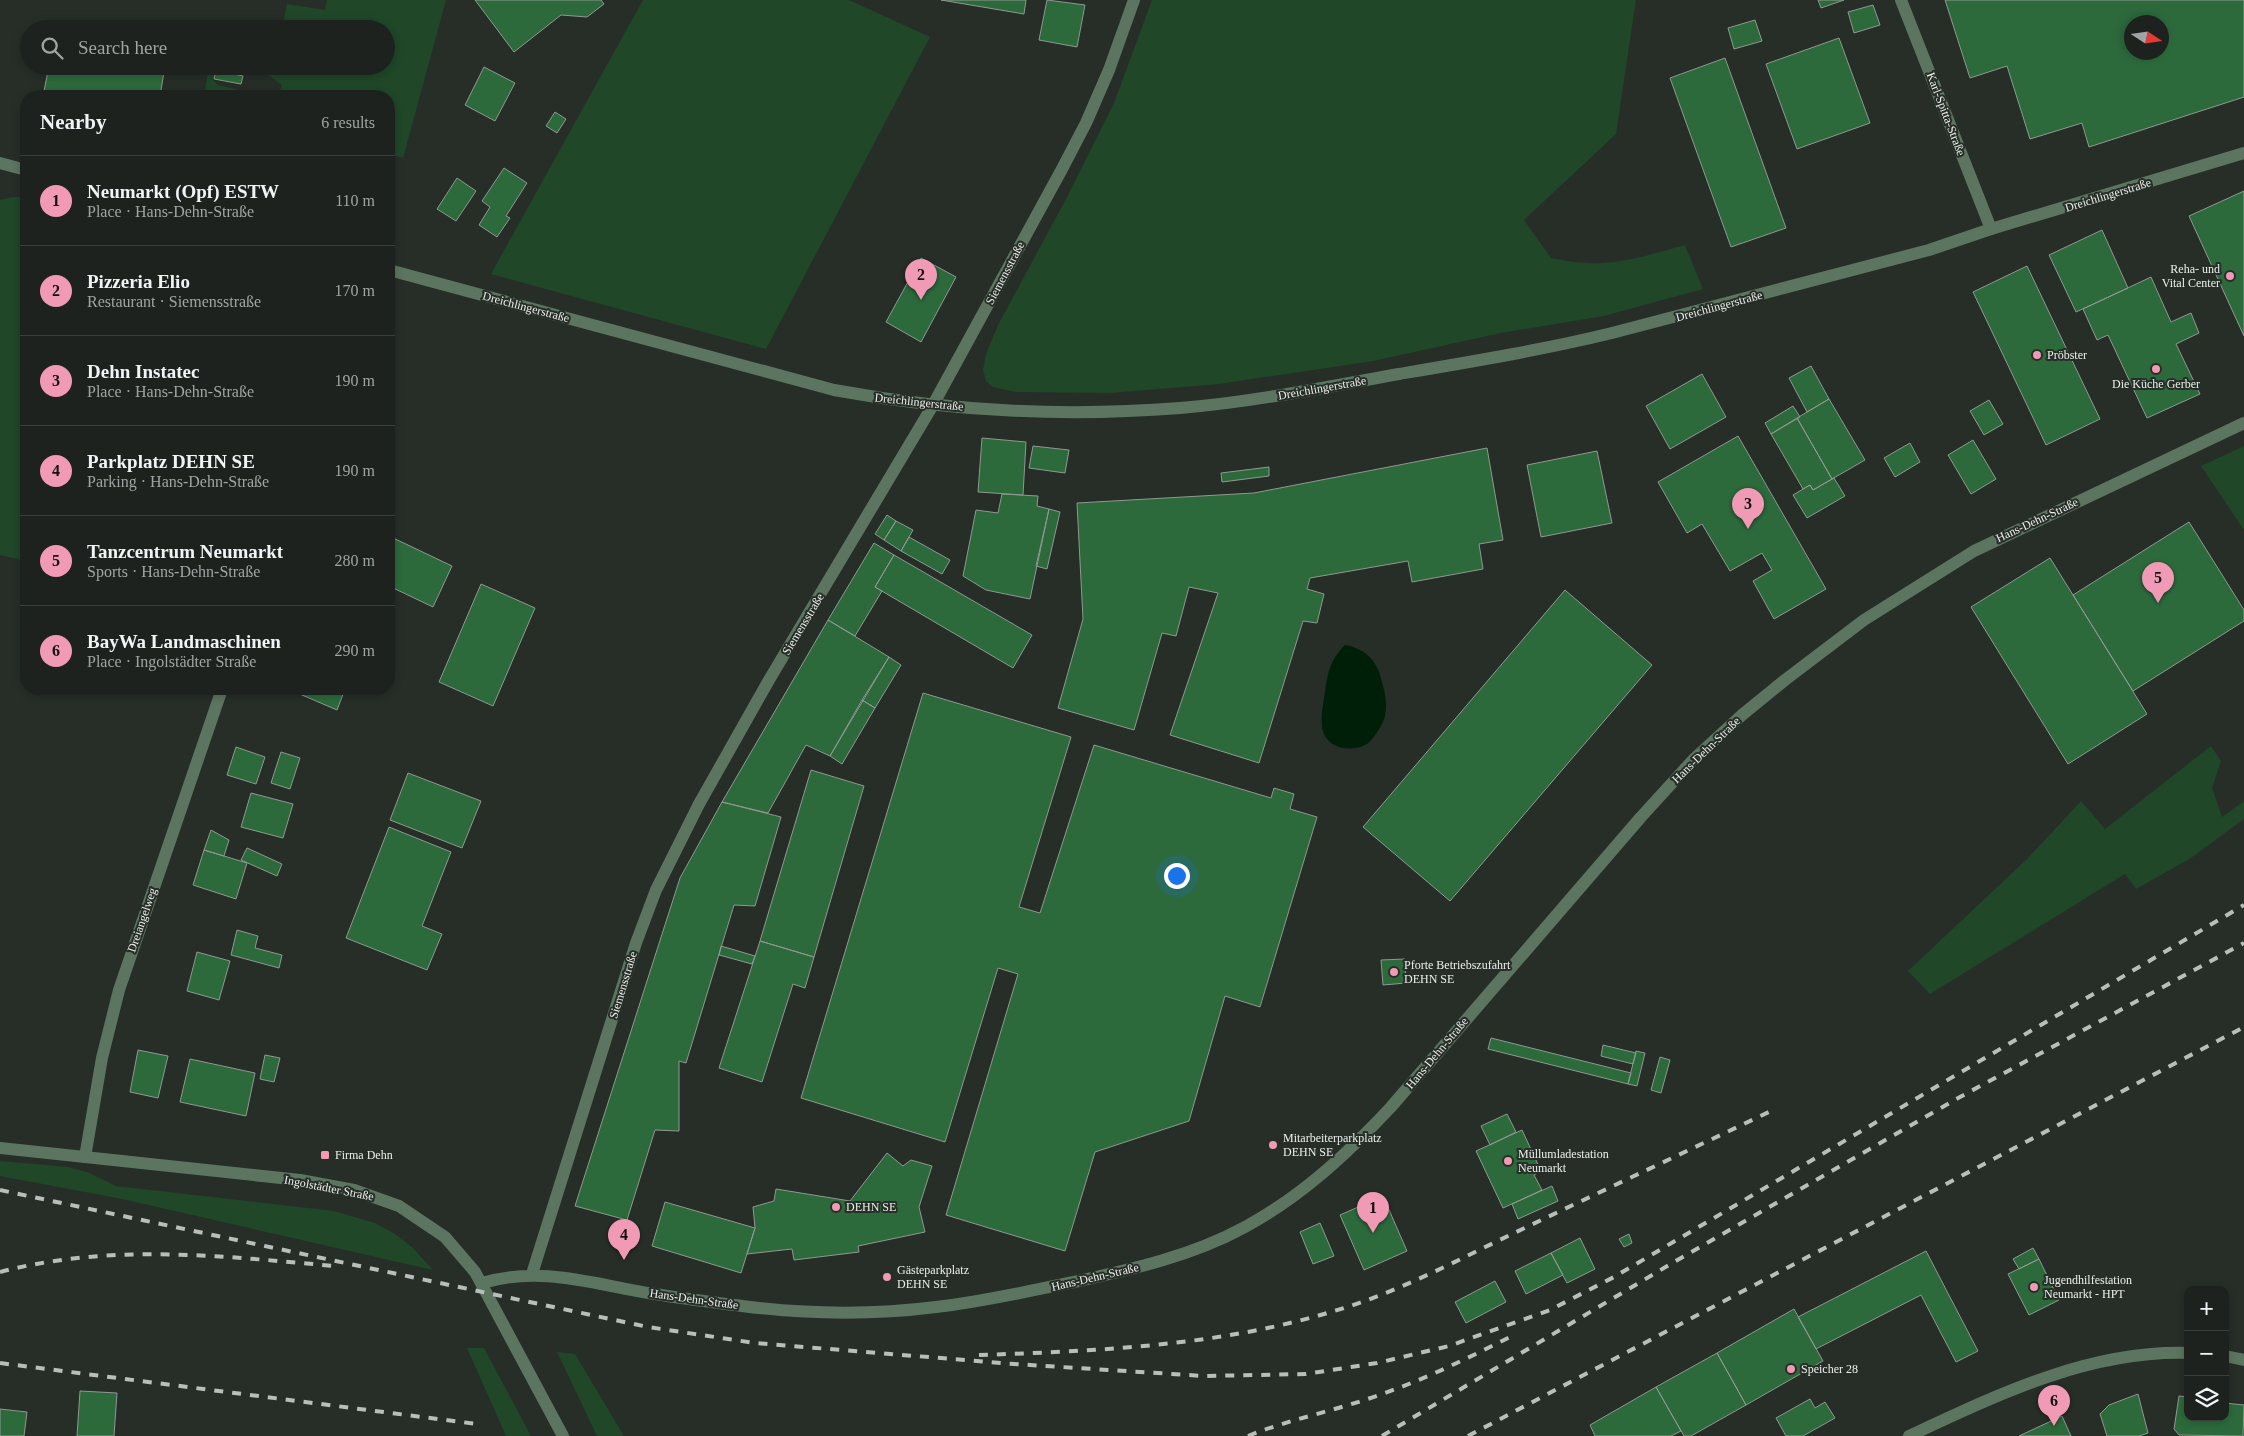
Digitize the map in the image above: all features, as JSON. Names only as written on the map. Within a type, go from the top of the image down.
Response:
[{"type":"street","name":"Siemensstraße","points":[[532,1274],[636,943],[656,890],[680,839],[769,680],[933,405],[1086,122],[1109,70],[1134,0]]},
{"type":"street","name":"Karl-Spitta-Straße","points":[[1901,0],[1990,229]]},
{"type":"street","name":"Dreichlingerstraße","points":[[395,272],[834,390],[883,399],[933,405],[1018,411],[1087,412],[1180,408],[1262,398],[1568,344],[1930,250],[1990,229],[2244,153]]},
{"type":"street","points":[[0,163],[20,168]]},
{"type":"street","name":"Hans-Dehn-Straße","points":[[482,1283],[510,1276],[532,1274],[655,1294],[747,1306],[860,1312],[906,1310],[957,1304],[1114,1274],[1184,1254],[1230,1235],[1307,1187],[1359,1142],[1641,816],[1693,760],[1742,715],[1785,680],[1864,620],[1974,551],[2244,423]]},
{"type":"street","name":"Dreiangelweg","points":[[85,1157],[102,1058],[119,990],[220,695]]},
{"type":"street","name":"Ingolstädter Straße","points":[[0,1148],[300,1180],[370,1194],[413,1214],[445,1237],[461,1253],[482,1283],[564,1436]]},
{"type":"street","points":[[1909,1436],[1980,1405],[2086,1364],[2140,1354],[2184,1353]]},
{"type":"street","points":[[2229,1357],[2244,1360]]},
{"type":"shaded area","points":[[327,0],[446,0],[403,158],[395,155],[395,90],[280,90],[282,85],[268,75],[395,75],[395,20],[284,20],[287,4],[325,10]]},
{"type":"shaded area","points":[[643,0],[849,0],[930,37],[766,349],[491,274]]},
{"type":"shaded area","points":[[1152,0],[1636,0],[1616,134],[1524,220],[1551,258],[1570,261],[1604,263],[1619,261],[1685,245],[1703,289],[1604,316],[1501,333],[1373,361],[1219,384],[1109,393],[1016,392],[993,387],[986,381],[983,370],[986,354],[998,325],[1066,199],[1114,103]]},
{"type":"shaded area","points":[[208,75],[214,75],[213,80],[218,85],[239,90],[205,90]]},
{"type":"shaded area","points":[[20,197],[20,560],[0,555],[0,200]]},
{"type":"shaded area","points":[[2244,446],[2244,530],[2201,466]]},
{"type":"shaded area","points":[[1345,645],[1359,649],[1374,662],[1380,674],[1386,704],[1384,721],[1373,738],[1361,747],[1349,749],[1337,746],[1327,739],[1322,724],[1322,708],[1329,672],[1333,661]]},
{"type":"shaded area","points":[[2211,746],[2221,761],[2212,788],[2222,817],[2244,801],[2244,819],[2191,858],[2136,889],[2125,874],[1930,994],[1908,971],[2027,859],[2081,801],[2105,829]]},
{"type":"shaded area","points":[[0,1161],[68,1167],[87,1172],[116,1186],[334,1211],[375,1223],[395,1234],[412,1247],[433,1270],[122,1199],[0,1176]]},
{"type":"shaded area","points":[[467,1348],[484,1348],[531,1436],[506,1436]]},
{"type":"shaded area","points":[[557,1352],[575,1354],[624,1436],[597,1436]]},
{"type":"building","points":[[475,0],[601,0],[604,4],[587,17],[561,15],[514,52]]},
{"type":"building","points":[[941,0],[1026,0],[1024,14]]},
{"type":"building","points":[[1047,0],[1085,5],[1077,47],[1039,40]]},
{"type":"building","points":[[1818,0],[1844,0],[1821,8]]},
{"type":"building","points":[[1945,0],[2244,0],[2244,97],[2089,147],[2082,123],[2030,139],[2007,66],[1970,78]]},
{"type":"building","points":[[1873,5],[1880,25],[1854,33],[1848,12]]},
{"type":"building","points":[[1755,20],[1762,41],[1734,49],[1728,28]]},
{"type":"building","points":[[1839,38],[1870,123],[1797,149],[1766,64]]},
{"type":"building","points":[[1725,58],[1786,228],[1731,247],[1670,78]]},
{"type":"building","points":[[484,67],[515,83],[495,121],[465,105]]},
{"type":"building","points":[[47,75],[164,75],[161,90],[44,90]]},
{"type":"building","points":[[215,75],[243,76],[241,84],[214,79]]},
{"type":"building","points":[[555,112],[566,119],[557,133],[546,126]]},
{"type":"building","points":[[504,168],[527,183],[506,216],[510,218],[497,237],[479,225],[490,207],[482,201]]},
{"type":"building","points":[[457,178],[476,191],[456,221],[437,209]]},
{"type":"building","name":"Reha- und Vital Center","points":[[2244,191],[2244,336],[2189,216]]},
{"type":"building","points":[[2102,230],[2128,288],[2076,312],[2049,255]]},
{"type":"building","points":[[921,258],[956,277],[921,342],[886,322]]},
{"type":"building","name":"Pröbster","points":[[2027,266],[2100,419],[2046,445],[1973,292]]},
{"type":"building","name":"Die Küche Gerber","points":[[2151,277],[2171,322],[2191,313],[2199,333],[2176,344],[2200,394],[2147,418],[2108,335],[2097,340],[2083,309]]},
{"type":"building","points":[[1811,366],[1829,399],[1807,412],[1789,378]]},
{"type":"building","points":[[1702,374],[1726,417],[1670,449],[1646,406]]},
{"type":"building","points":[[1829,399],[1865,460],[1832,479],[1797,418]]},
{"type":"building","points":[[1989,400],[2003,424],[1984,435],[1970,411]]},
{"type":"building","points":[[1793,406],[1800,417],[1771,434],[1765,423]]},
{"type":"building","points":[[1797,418],[1832,479],[1813,490],[1810,485],[1803,489],[1771,434]]},
{"type":"building","points":[[1738,436],[1826,589],[1774,619],[1753,581],[1772,570],[1762,553],[1730,571],[1702,524],[1687,533],[1658,482]]},
{"type":"building","points":[[982,438],[1026,442],[1023,495],[978,492]]},
{"type":"building","points":[[1973,440],[1996,479],[1971,494],[1948,455]]},
{"type":"building","points":[[1910,443],[1920,462],[1895,477],[1884,458]]},
{"type":"building","points":[[1033,446],[1069,450],[1065,473],[1029,468]]},
{"type":"building","points":[[1487,448],[1503,540],[1479,544],[1483,569],[1412,582],[1408,561],[1310,578],[1307,589],[1324,594],[1317,623],[1303,621],[1259,763],[1170,735],[1218,593],[1189,587],[1176,636],[1162,633],[1134,730],[1058,708],[1083,619],[1077,503],[1254,493]]},
{"type":"building","points":[[1597,451],[1612,523],[1541,537],[1527,465]]},
{"type":"building","points":[[1269,467],[1269,476],[1222,482],[1221,473]]},
{"type":"building","points":[[1834,478],[1845,496],[1807,518],[1793,495],[1810,485],[1813,490]]},
{"type":"building","points":[[1002,494],[1038,496],[1037,506],[1049,509],[1030,599],[986,590],[963,576],[976,510],[998,513]]},
{"type":"building","points":[[1049,509],[1060,512],[1047,569],[1036,566]]},
{"type":"building","points":[[887,515],[896,521],[884,540],[875,534]]},
{"type":"building","points":[[896,521],[913,530],[901,551],[884,540]]},
{"type":"building","points":[[2189,522],[2244,610],[2244,621],[2133,691],[2073,595]]},
{"type":"building","points":[[909,537],[950,560],[942,574],[901,551]]},
{"type":"building","points":[[395,539],[452,566],[433,607],[395,589]]},
{"type":"building","points":[[874,543],[894,555],[875,587],[882,591],[855,636],[828,620]]},
{"type":"building","points":[[894,555],[1032,635],[1013,668],[875,587]]},
{"type":"building","points":[[2050,558],[2147,714],[2068,764],[1971,607]]},
{"type":"building","points":[[481,584],[535,608],[493,706],[439,682]]},
{"type":"building","points":[[1565,590],[1652,665],[1450,901],[1363,827]]},
{"type":"building","points":[[828,620],[889,657],[830,756],[806,745],[768,813],[722,802]]},
{"type":"building","points":[[889,657],[901,665],[875,708],[862,700]]},
{"type":"building","points":[[923,693],[1071,737],[1019,907],[1040,913],[1094,745],[1271,798],[1274,788],[1294,794],[1290,809],[1317,817],[1260,1007],[1225,996],[1189,1121],[1095,1152],[1065,1251],[946,1215],[1018,974],[998,968],[945,1142],[801,1098]]},
{"type":"building","points":[[302,695],[343,695],[337,710]]},
{"type":"building","points":[[862,700],[875,708],[842,764],[830,756]]},
{"type":"building","points":[[236,747],[265,757],[256,784],[227,775]]},
{"type":"building","points":[[281,752],[300,758],[290,789],[271,783]]},
{"type":"building","points":[[811,770],[864,786],[814,957],[760,941]]},
{"type":"building","points":[[408,773],[481,801],[462,848],[390,820]]},
{"type":"building","points":[[251,793],[293,804],[283,838],[241,827]]},
{"type":"building","points":[[722,802],[781,817],[755,906],[734,905],[686,1063],[679,1061],[679,1131],[655,1130],[627,1220],[575,1206],[680,878]]},
{"type":"building","points":[[389,827],[451,852],[422,926],[442,934],[427,970],[346,938]]},
{"type":"building","points":[[211,830],[229,840],[224,856],[204,850]]},
{"type":"building","points":[[247,848],[282,864],[277,876],[241,860]]},
{"type":"building","points":[[204,850],[247,863],[236,899],[193,885]]},
{"type":"building","points":[[237,930],[258,936],[255,948],[282,955],[279,968],[231,955]]},
{"type":"building","points":[[760,941],[814,957],[805,988],[793,984],[762,1082],[719,1068]]},
{"type":"building","points":[[721,946],[755,956],[752,964],[719,955]]},
{"type":"building","points":[[197,952],[230,961],[219,1000],[187,991]]},
{"type":"building","name":"Pforte Betriebszufahrt DEHN SE","points":[[1405,959],[1406,983],[1383,985],[1381,960]]},
{"type":"building","points":[[1491,1038],[1631,1073],[1628,1084],[1488,1049]]},
{"type":"building","points":[[1603,1045],[1636,1053],[1633,1064],[1601,1056]]},
{"type":"building","points":[[138,1050],[168,1056],[158,1098],[130,1092]]},
{"type":"building","points":[[1636,1051],[1645,1053],[1637,1086],[1628,1084]]},
{"type":"building","points":[[265,1055],[280,1058],[274,1082],[260,1079]]},
{"type":"building","points":[[1660,1057],[1670,1060],[1661,1093],[1651,1090]]},
{"type":"building","points":[[190,1059],[255,1073],[246,1116],[180,1102]]},
{"type":"building","points":[[1507,1114],[1516,1132],[1490,1145],[1481,1126]]},
{"type":"building","name":"Müllumladestation Neumarkt","points":[[1522,1130],[1541,1171],[1534,1175],[1542,1190],[1503,1208],[1476,1151]]},
{"type":"building","name":"DEHN SE","points":[[887,1153],[903,1166],[911,1160],[932,1166],[919,1207],[925,1232],[858,1246],[859,1252],[794,1260],[792,1249],[747,1254],[755,1228],[753,1207],[774,1201],[776,1189],[850,1201]]},
{"type":"building","points":[[1552,1186],[1558,1201],[1518,1219],[1512,1204]]},
{"type":"building","points":[[1383,1196],[1407,1251],[1364,1270],[1340,1215]]},
{"type":"building","points":[[665,1202],[755,1228],[741,1273],[652,1246]]},
{"type":"building","points":[[1320,1223],[1334,1256],[1313,1264],[1300,1232]]},
{"type":"building","points":[[1629,1234],[1632,1243],[1624,1247],[1619,1239]]},
{"type":"building","points":[[1580,1238],[1595,1269],[1567,1283],[1551,1253]]},
{"type":"building","points":[[2033,1248],[2039,1259],[2019,1269],[2013,1259]]},
{"type":"building","points":[[1926,1251],[1978,1351],[1956,1362],[1921,1295],[1816,1349],[1798,1317]]},
{"type":"building","points":[[1551,1253],[1563,1275],[1526,1294],[1515,1271]]},
{"type":"building","name":"Jugendhilfestation Neumarkt - HPT","points":[[2039,1259],[2059,1300],[2029,1315],[2008,1274]]},
{"type":"building","points":[[1495,1281],[1506,1302],[1466,1323],[1455,1302]]},
{"type":"building","points":[[1794,1309],[1823,1361],[1746,1405],[1717,1353]]},
{"type":"building","points":[[1717,1353],[1746,1405],[1691,1436],[1684,1436],[1656,1387]]},
{"type":"building","points":[[1656,1387],[1681,1431],[1671,1436],[1595,1436],[1590,1425]]},
{"type":"building","points":[[80,1391],[117,1393],[114,1436],[77,1436]]},
{"type":"building","points":[[2138,1394],[2148,1433],[2139,1436],[2107,1436],[2100,1414],[2109,1405]]},
{"type":"building","points":[[2179,1396],[2184,1397],[2184,1421],[2229,1421],[2229,1403],[2244,1405],[2243,1436],[2179,1435],[2174,1429]]},
{"type":"building","points":[[1810,1399],[1815,1408],[1825,1402],[1835,1418],[1803,1436],[1786,1436],[1776,1418]]},
{"type":"building","points":[[0,1409],[27,1412],[24,1436],[0,1436]]},
{"type":"building","points":[[2062,1416],[2071,1436],[2019,1436]]},
{"type":"railway","points":[[0,1190],[648,1327],[755,1343],[1014,1364],[1204,1376],[1306,1374],[1377,1363],[1449,1346],[1550,1310],[1614,1277],[2244,905]]},
{"type":"railway","points":[[1382,1436],[1674,1262],[1960,1097],[2244,943]]},
{"type":"railway","points":[[1468,1436],[2244,1027]]},
{"type":"railway","points":[[979,1355],[1113,1349],[1203,1339],[1291,1323],[1357,1304],[1424,1276],[1771,1111]]},
{"type":"railway","points":[[0,1272],[83,1257],[167,1254],[334,1266]]},
{"type":"railway","points":[[1248,1436],[1396,1389],[1448,1367],[1514,1335]]},
{"type":"railway","points":[[0,1363],[477,1424]]},
{"type":"place","name":"Reha- und Vital Center","points":[[2230,276]]},
{"type":"place","name":"Pizzeria Elio","points":[[921,300]]},
{"type":"place","name":"Pröbster","points":[[2037,355]]},
{"type":"place","name":"Die Küche Gerber","points":[[2156,369]]},
{"type":"place","name":"Dehn Instatec","points":[[1748,529]]},
{"type":"place","name":"Tanzcentrum Neumarkt","points":[[2158,603]]},
{"type":"place","name":"Pforte Betriebszufahrt DEHN SE","points":[[1394,972]]},
{"type":"place","name":"Mitarbeiterparkplatz DEHN SE","points":[[1273,1145]]},
{"type":"place","name":"Firma Dehn","points":[[325,1155]]},
{"type":"place","name":"Müllumladestation Neumarkt","points":[[1508,1161]]},
{"type":"place","name":"DEHN SE","points":[[836,1207]]},
{"type":"place","name":"Neumarkt (Opf) ESTW","points":[[1373,1233]]},
{"type":"place","name":"Parkplatz DEHN SE","points":[[624,1260]]},
{"type":"place","name":"Gästeparkplatz DEHN SE","points":[[887,1277]]},
{"type":"place","name":"Jugendhilfestation Neumarkt - HPT","points":[[2034,1287]]},
{"type":"place","name":"Speicher 28","points":[[1791,1369]]},
{"type":"place","name":"BayWa Landmaschinen","points":[[2054,1426]]}]
